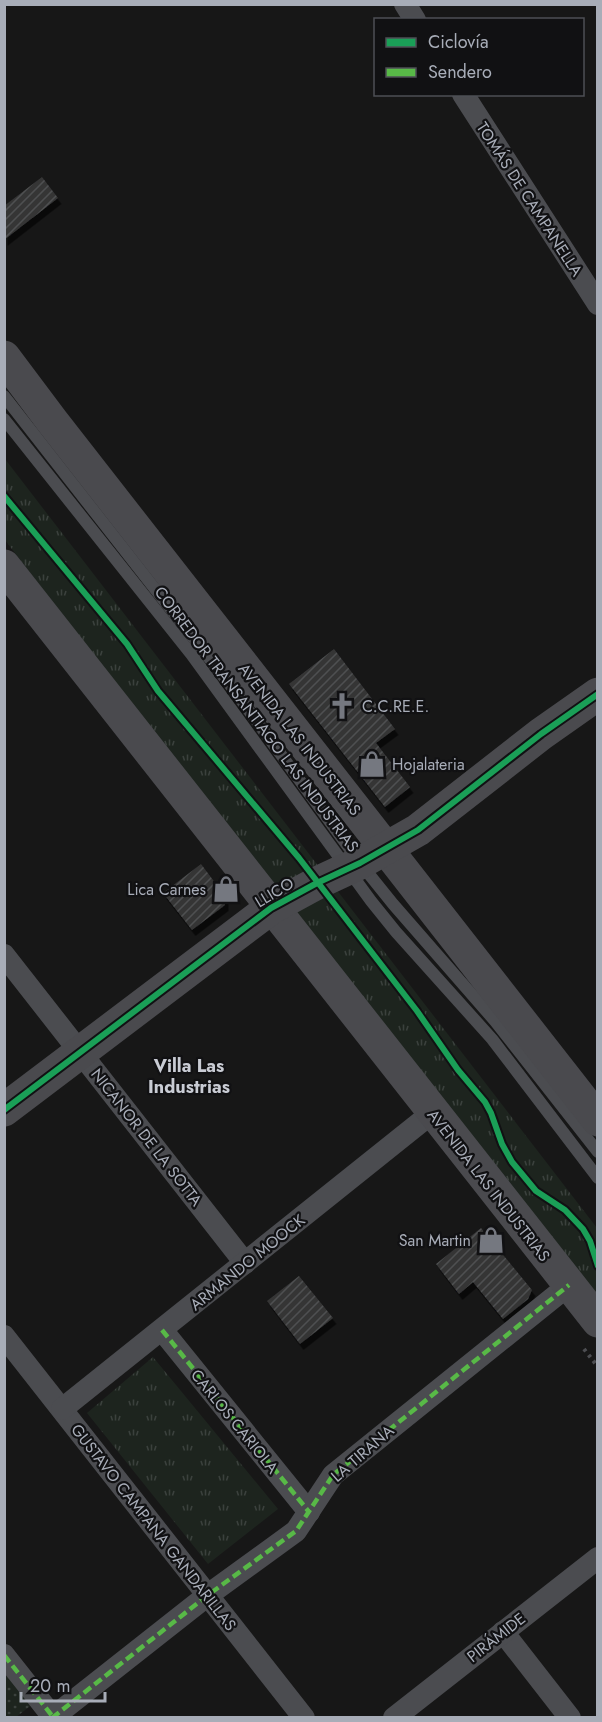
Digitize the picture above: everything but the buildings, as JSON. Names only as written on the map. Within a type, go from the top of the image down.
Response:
[{"type":"main road","name":"AVENIDA LAS INDUSTRIAS","points":[[4,357],[364,861],[597,1120]]},
{"type":"main road","name":"AVENIDA LAS INDUSTRIAS","points":[[4,566],[597,1322]]},
{"type":"main road","name":"LLICO","points":[[4,1110],[271,908],[364,861],[418,830],[532,740],[597,694]]},
{"type":"street","points":[[405,4],[414,18]]},
{"type":"street","name":"TOMÁS DE CAMPANELLA","points":[[464,96],[597,304]]},
{"type":"street","name":"NICANOR DE LA SOTTA","points":[[4,955],[245,1263]]},
{"type":"street","name":"ARMANDO MOOCK","points":[[62,1409],[432,1113]]},
{"type":"street","name":"LA TIRANA","points":[[52,1717],[208,1595],[296,1530],[333,1475],[569,1285]]},
{"type":"street","name":"CARLOS CARIOLA","points":[[162,1330],[309,1512]]},
{"type":"street","name":"GUSTAVO CAMPANA GANDARILLAS","points":[[4,1336],[304,1718]]},
{"type":"street","name":"PIRÁMIDE","points":[[394,1718],[597,1558]]},
{"type":"street","points":[[503,1632],[570,1718]]},
{"type":"street","points":[[4,1655],[52,1717]]},
{"type":"lane","name":"CORREDOR TRANSANTIAGO LAS INDUSTRIAS","points":[[4,396],[231,686],[364,861],[393,904],[495,1021],[597,1152]]},
{"type":"lane","name":"CORREDOR TRANSANTIAGO LAS INDUSTRIAS","points":[[4,419],[191,654],[364,861],[396,932],[492,1039],[597,1178]]},
{"type":"green space","points":[[5,459],[597,1228],[597,1300],[249,859],[5,540]]},
{"type":"green space","points":[[153,1357],[278,1509],[208,1564],[87,1413]]},
{"type":"green space","points":[[4,1669],[33,1704],[16,1717],[5,1717]]},
{"type":"marked path","points":[[52,1718],[208,1595],[296,1531],[333,1475],[569,1285]]},
{"type":"marked path","points":[[162,1330],[309,1512]]},
{"type":"marked path","points":[[4,1655],[53,1717]]},
{"type":"cycle path","points":[[4,496],[127,644],[158,691],[299,858],[417,1011],[458,1070],[485,1102],[512,1162],[536,1191],[565,1210],[583,1229],[590,1241],[598,1266]]},
{"type":"cycle path","points":[[4,1110],[271,908],[360,863],[418,830],[541,734],[598,694]]},
{"type":"place","name":"C.C.RE.E.","points":[[342,706]]},
{"type":"place","name":"Hojalateria","points":[[372,764]]},
{"type":"place","name":"Lica Carnes","points":[[226,889]]},
{"type":"place","name":"San Martin","points":[[491,1240]]},
{"type":"district","name":"Villa Las Industrias","points":[[189,1076]]}]
